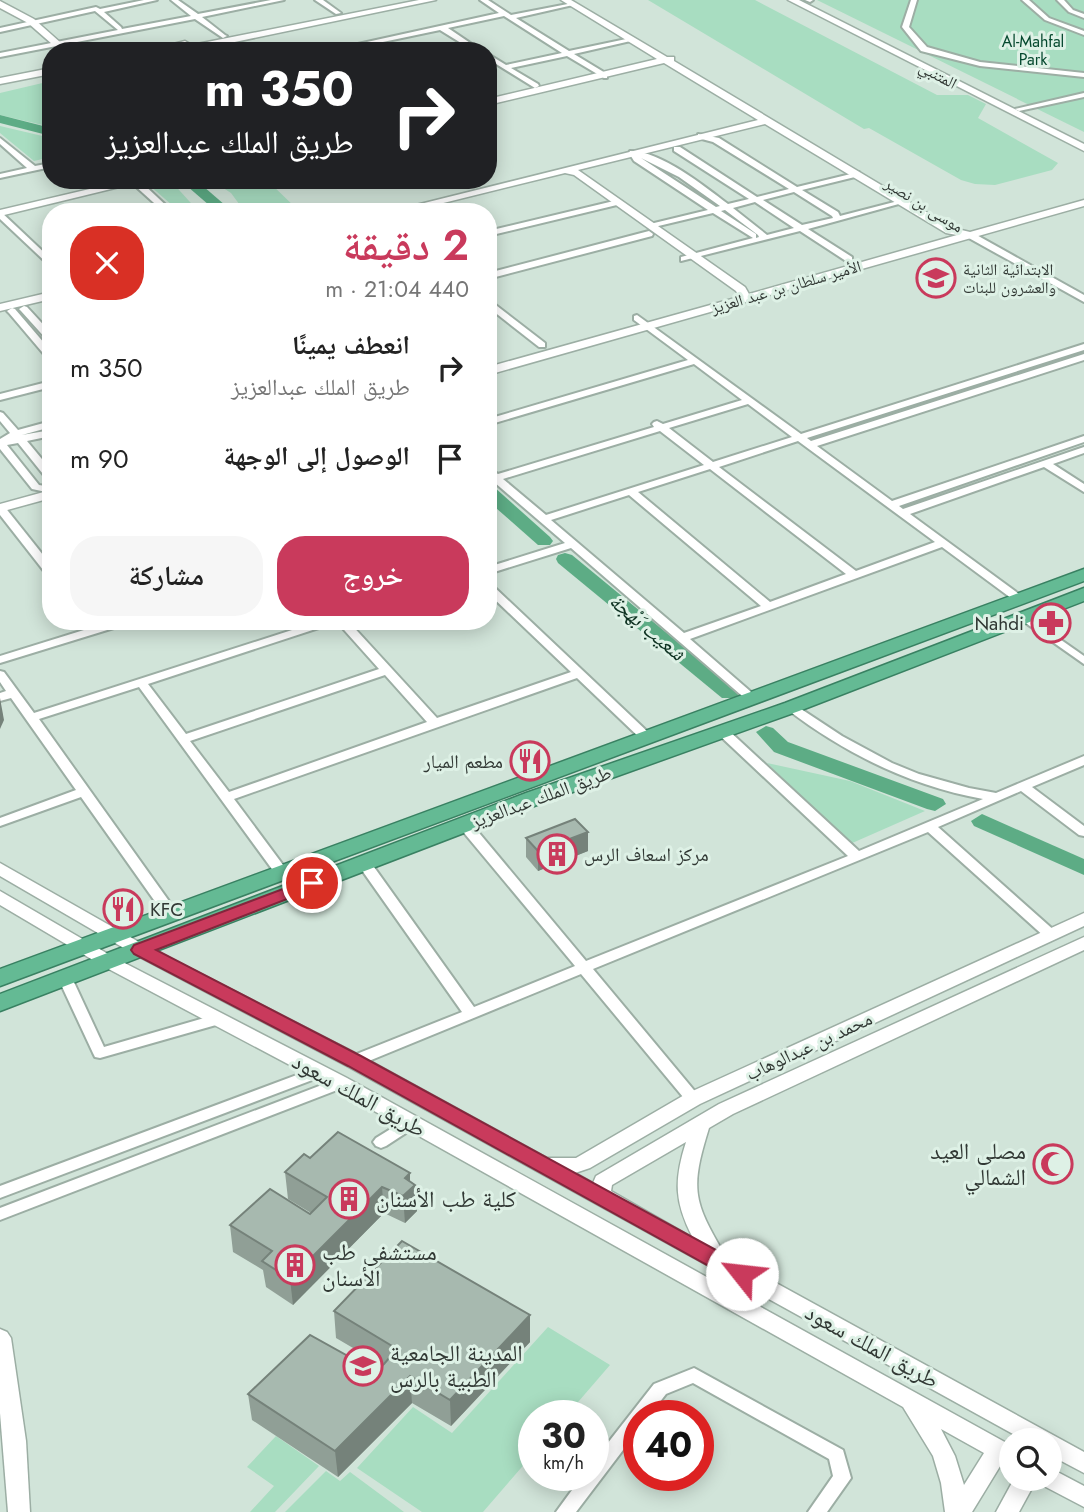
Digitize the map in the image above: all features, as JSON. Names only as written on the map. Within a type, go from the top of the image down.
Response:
[{"type":"highway","name":"طريق الملك عبدالعزيز","points":[[0,1003],[465,825],[792,707],[1022,608],[1084,575]]},
{"type":"highway","name":"طريق الملك عبدالعزيز","points":[[0,978],[752,698],[1022,608],[1084,594]]},
{"type":"street","points":[[0,30],[19,23],[154,0]]},
{"type":"street","points":[[174,0],[226,42]]},
{"type":"street","points":[[73,42],[260,0]]},
{"type":"street","points":[[70,42],[119,28],[281,0]]},
{"type":"street","points":[[318,0],[338,13]]},
{"type":"street","points":[[332,0],[349,11]]},
{"type":"street","points":[[212,42],[404,0]]},
{"type":"street","points":[[205,42],[432,0]]},
{"type":"street","points":[[483,0],[601,74]]},
{"type":"street","name":"موسى بن نصير","points":[[583,0],[770,123],[950,231]]},
{"type":"street","name":"المتنبي","points":[[792,0],[1084,149]]},
{"type":"street","name":"المتنبي","points":[[808,0],[1024,112],[1084,140]]},
{"type":"street","points":[[914,0],[905,27],[925,49],[980,64],[1084,75]]},
{"type":"street","points":[[1025,0],[1047,19],[1084,33]]},
{"type":"street","points":[[1060,0],[1071,11],[1084,16]]},
{"type":"street","points":[[371,42],[568,2]]},
{"type":"street","name":"موسى بن نصير","points":[[568,2],[966,231]]},
{"type":"street","points":[[0,4],[31,21],[56,42]]},
{"type":"street","points":[[98,11],[119,28]]},
{"type":"street","points":[[0,12],[19,23],[42,44]]},
{"type":"street","points":[[441,27],[465,42]]},
{"type":"street","points":[[497,65],[631,40]]},
{"type":"street","points":[[0,53],[42,47]]},
{"type":"street","points":[[497,100],[668,58]]},
{"type":"street","points":[[497,62],[535,86]]},
{"type":"street","points":[[0,81],[42,73]]},
{"type":"street","points":[[497,94],[601,74]]},
{"type":"street","points":[[0,86],[42,78]]},
{"type":"street","points":[[1024,112],[1084,94]]},
{"type":"street","points":[[1024,112],[1084,100]]},
{"type":"street","points":[[455,203],[770,123]]},
{"type":"street","points":[[707,139],[824,217]]},
{"type":"street","points":[[635,156],[649,156],[707,139],[837,217]]},
{"type":"street","points":[[0,140],[33,169]]},
{"type":"street","points":[[677,149],[849,259]]},
{"type":"street","points":[[635,156],[752,236]]},
{"type":"street","points":[[649,156],[727,208],[763,236]]},
{"type":"street","points":[[0,176],[42,167]]},
{"type":"street","points":[[497,189],[570,173],[739,293]]},
{"type":"street","points":[[497,273],[714,211],[856,174]]},
{"type":"street","points":[[0,206],[75,189]]},
{"type":"street","points":[[43,203],[104,189]]},
{"type":"street","points":[[147,189],[160,203]]},
{"type":"street","points":[[433,203],[497,189]]},
{"type":"street","name":"الأمير سلطان بن عبد العزيز","points":[[497,368],[648,326],[739,293],[849,259],[950,231],[966,231],[1084,194]]},
{"type":"street","points":[[690,257],[898,200]]},
{"type":"street","points":[[0,213],[42,203]]},
{"type":"street","points":[[497,232],[613,203]]},
{"type":"street","name":"الأمير سلطان بن عبد العزيز","points":[[497,358],[966,231],[1084,203]]},
{"type":"street","points":[[0,213],[42,255]]},
{"type":"street","points":[[798,227],[824,217],[837,217]]},
{"type":"street","points":[[966,231],[1084,299]]},
{"type":"street","points":[[690,257],[752,236],[763,236]]},
{"type":"street","points":[[9,310],[42,298]]},
{"type":"street","points":[[9,310],[42,304]]},
{"type":"street","points":[[497,309],[542,345]]},
{"type":"street","points":[[9,310],[42,333]]},
{"type":"street","points":[[9,310],[42,347]]},
{"type":"street","points":[[637,318],[943,543],[1084,661]]},
{"type":"street","points":[[544,519],[1084,347]]},
{"type":"street","points":[[810,446],[1084,357]]},
{"type":"street","points":[[497,419],[695,361]]},
{"type":"street","points":[[0,397],[42,386]]},
{"type":"street","points":[[497,472],[745,398]]},
{"type":"street","points":[[0,415],[42,466]]},
{"type":"street","points":[[657,424],[854,575]]},
{"type":"street","points":[[42,428],[0,443],[36,487],[42,489]]},
{"type":"street","points":[[18,437],[42,434]]},
{"type":"street","points":[[891,505],[1084,439]]},
{"type":"street","points":[[901,513],[1084,450]]},
{"type":"street","points":[[1045,464],[1084,489]]},
{"type":"street","points":[[497,480],[752,698]]},
{"type":"street","points":[[0,497],[42,485]]},
{"type":"street","points":[[630,491],[768,606]]},
{"type":"street","points":[[42,495],[0,508],[42,562]]},
{"type":"street","points":[[682,638],[943,543]]},
{"type":"street","points":[[497,568],[573,544]]},
{"type":"street","points":[[497,596],[646,737]]},
{"type":"street","points":[[0,660],[81,630]]},
{"type":"street","points":[[31,718],[300,630]]},
{"type":"street","points":[[350,630],[435,723]]},
{"type":"street","points":[[183,739],[387,670]]},
{"type":"street","points":[[226,797],[579,673]]},
{"type":"street","points":[[0,674],[171,914]]},
{"type":"street","points":[[141,682],[282,873]]},
{"type":"street","points":[[0,697],[14,693]]},
{"type":"street","points":[[792,707],[817,728],[855,749],[957,792],[996,797]]},
{"type":"street","points":[[722,731],[857,857]]},
{"type":"street","points":[[354,1061],[857,857],[1084,760]]},
{"type":"street","points":[[1022,786],[1084,832]]},
{"type":"street","points":[[0,822],[84,792]]},
{"type":"street","points":[[465,825],[693,1099]]},
{"type":"street","points":[[929,826],[1051,935]]},
{"type":"street","points":[[364,863],[471,1014]]},
{"type":"street","name":"طريق الملك سعود","points":[[0,869],[140,950],[354,1061],[1022,1428]]},
{"type":"street","name":"طريق الملك سعود","points":[[0,897],[109,961],[340,1083],[999,1451]]},
{"type":"street","name":"محمد بن عبدالوهاب","points":[[536,1161],[558,1167],[583,1163],[693,1099],[1084,919]]},
{"type":"street","name":"محمد بن عبدالوهاب","points":[[607,1200],[601,1192],[603,1181],[726,1109],[1084,943]]},
{"type":"street","points":[[65,978],[100,1053],[218,1019]]},
{"type":"street","points":[[0,1192],[318,1072]]},
{"type":"street","points":[[0,1214],[340,1083]]},
{"type":"street","points":[[381,1142],[410,1122]]},
{"type":"street","points":[[701,1123],[685,1173],[685,1192],[697,1228],[719,1261]]},
{"type":"street","points":[[0,1338],[15,1441],[19,1512]]},
{"type":"street","points":[[651,1400],[660,1389],[694,1375],[837,1455],[842,1478],[817,1512]]},
{"type":"street","points":[[904,1398],[924,1420],[948,1462],[955,1486],[958,1512]]},
{"type":"street","points":[[565,1512],[623,1437]]},
{"type":"street","points":[[1062,1450],[1084,1462]]},
{"type":"street","points":[[958,1512],[999,1461]]},
{"type":"street","points":[[1062,1485],[1084,1497]]},
{"type":"street","points":[[1007,1512],[1019,1491]]},
{"type":"green space","points":[[648,0],[755,0],[937,95],[968,95],[986,104],[978,118],[1058,163],[1052,170],[995,185],[961,180],[869,128],[864,129]]},
{"type":"green space","name":"Al-Mahfal Park","points":[[817,0],[1084,0],[1084,132]]},
{"type":"green space","points":[[42,83],[42,125],[0,115],[0,93]]},
{"type":"green space","points":[[0,126],[42,136],[42,159],[34,161],[0,133]]},
{"type":"green space","points":[[154,189],[178,189],[191,203],[170,203]]},
{"type":"green space","points":[[225,189],[276,189],[291,203],[238,203]]},
{"type":"green space","points":[[767,763],[850,781],[925,811],[850,844]]},
{"type":"green space","points":[[548,1327],[610,1365],[580,1400],[518,1400],[518,1472],[483,1512],[422,1512],[357,1468],[413,1407],[452,1433]]},
{"type":"green space","points":[[276,1436],[319,1466],[275,1512],[250,1512],[274,1486],[247,1467]]},
{"type":"green space","points":[[326,1471],[340,1481],[350,1472],[404,1512],[285,1512]]},
{"type":"building","points":[[575,819],[588,832],[538,851],[526,838]]},
{"type":"building","points":[[338,1132],[410,1173],[405,1178],[415,1185],[403,1196],[382,1187],[290,1279],[262,1261],[272,1251],[230,1225],[270,1189],[310,1214],[327,1197],[285,1172],[304,1154],[310,1158]]},
{"type":"building","points":[[402,1241],[530,1315],[450,1400],[410,1376],[335,1451],[248,1394],[310,1335],[375,1371],[384,1364],[397,1349],[334,1311]]},
{"type":"waterway","name":"شعيب بَهْجة","points":[[0,119],[42,130]]},
{"type":"waterway","name":"شعيب بَهْجة","points":[[198,189],[215,203]]},
{"type":"waterway","name":"شعيب بَهْجة","points":[[497,499],[544,541]]},
{"type":"waterway","name":"شعيب بَهْجة","points":[[565,559],[729,694]]},
{"type":"waterway","name":"شعيب بَهْجة","points":[[766,732],[781,747],[935,804]]},
{"type":"waterway","name":"شعيب بَهْجة","points":[[982,821],[1084,868]]},
{"type":"place","name":"الابتدائية الثانية والعشرون للبنات","points":[[936,278]]},
{"type":"place","name":"Nahdi","points":[[1051,623]]},
{"type":"place","name":"مطعم الميار","points":[[530,761]]},
{"type":"place","name":"مركز اسعاف الرس","points":[[557,854]]},
{"type":"place","name":"KFC","points":[[123,909]]},
{"type":"place","name":"مصلى العيد الشمالي","points":[[1053,1164]]},
{"type":"place","name":"كلية طب الأسنان","points":[[349,1199]]},
{"type":"place","name":"مستشفى طب الأسنان","points":[[295,1265]]},
{"type":"place","name":"المدينة الجامعية الطبية بالرس","points":[[363,1366]]},
{"type":"route","points":[[312,883],[140,950],[354,1061],[742,1274]]}]
